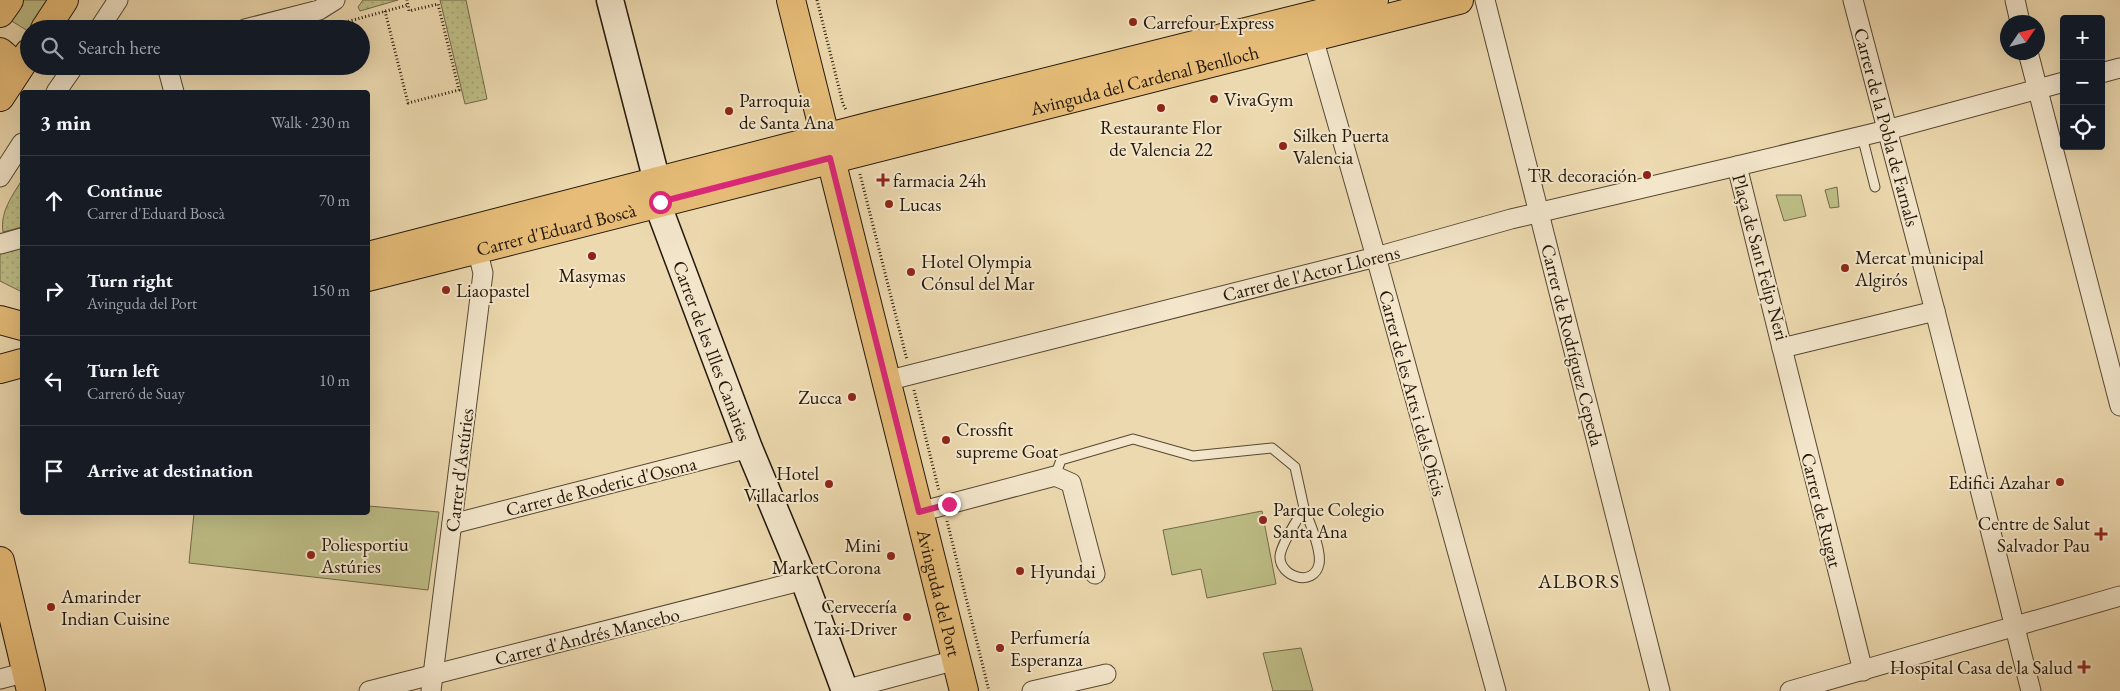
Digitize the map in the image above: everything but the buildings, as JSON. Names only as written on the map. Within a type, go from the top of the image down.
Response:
[{"type":"main road","points":[[0,13],[9,0]]},
{"type":"main road","points":[[51,20],[64,0]]},
{"type":"main road","name":"Avinguda del Port","points":[[791,0],[827,148],[898,375],[919,512],[964,691]]},
{"type":"main road","name":"Avinguda del Cardenal Benlloch","points":[[827,148],[1313,38],[1459,0]]},
{"type":"main road","name":"Avinguda del Cardenal Benlloch","points":[[827,148],[1362,2]]},
{"type":"main road","points":[[0,52],[11,64],[11,79],[3,91]]},
{"type":"main road","points":[[3,91],[20,66]]},
{"type":"main road","name":"Carrer d'Eduard Boscà","points":[[370,256],[658,192],[827,148]]},
{"type":"main road","name":"Carrer d'Eduard Boscà","points":[[370,276],[477,249],[658,192]]},
{"type":"main road","points":[[0,320],[20,325]]},
{"type":"main road","points":[[0,369],[20,364]]},
{"type":"main road","points":[[0,561],[29,682]]},
{"type":"street","points":[[104,20],[118,0]]},
{"type":"street","points":[[280,20],[319,10],[335,0]]},
{"type":"street","name":"Carrer de les Illes Canàries","points":[[610,0],[658,192],[662,216],[749,448],[804,580],[844,691]]},
{"type":"street","name":"Carrer de Rodríguez Cepeda","points":[[1485,0],[1660,691]]},
{"type":"street","name":"Carrer de la Pobla de Farnals","points":[[1853,0],[1935,311],[2031,691]]},
{"type":"street","points":[[2015,0],[2018,15]]},
{"type":"street","name":"Carrer de les Arts i dels Oficis","points":[[1313,38],[1376,257],[1496,691]]},
{"type":"street","points":[[2030,60],[2120,406]]},
{"type":"street","points":[[2105,72],[2120,68]]},
{"type":"street","points":[[57,90],[68,75]]},
{"type":"street","points":[[169,75],[173,90]]},
{"type":"street","name":"Plaça de Sant Felip Neri","points":[[1935,311],[1782,348],[1737,166],[1887,130],[2060,83]]},
{"type":"street","points":[[0,177],[20,146]]},
{"type":"street","name":"Carrer de l'Actor Llorens","points":[[898,375],[1376,257],[1539,213],[1737,166]]},
{"type":"street","points":[[0,244],[20,239]]},
{"type":"street","name":"Carrer d'Astúries","points":[[433,683],[483,273],[477,249]]},
{"type":"street","name":"Carrer de Rugat","points":[[1782,348],[1863,671]]},
{"type":"street","name":"Carrer de Roderic d'Osona","points":[[452,524],[749,448]]},
{"type":"street","points":[[919,512],[1055,476],[1071,483],[1095,574]]},
{"type":"street","name":"Carrer d'Andrés Mancebo","points":[[369,691],[433,683],[804,580]]},
{"type":"street","points":[[1790,691],[2120,596]]},
{"type":"street","points":[[844,691],[956,660]]},
{"type":"street","points":[[1032,691],[1106,674]]},
{"type":"street","points":[[0,679],[29,682]]},
{"type":"lane","points":[[1862,136],[1876,187]]},
{"type":"lane","points":[[1055,476],[1062,460],[1133,440],[1193,456],[1272,448],[1294,467],[1304,508],[1319,552],[1319,563],[1316,571],[1309,577],[1303,578],[1287,571],[1281,564],[1280,554],[1304,508]]},
{"type":"path","points":[[385,11],[408,103],[459,90],[438,4],[409,11],[407,0]]},
{"type":"path","points":[[816,0],[842,104],[847,112]]},
{"type":"path","points":[[353,20],[408,5]]},
{"type":"path","points":[[868,170],[860,172],[898,375]]},
{"type":"path","points":[[914,388],[939,492]]},
{"type":"path","points":[[946,518],[989,691]]},
{"type":"green space","points":[[17,0],[49,0],[35,20],[20,20],[20,26],[5,17]]},
{"type":"green space","points":[[363,0],[398,0],[360,11],[358,7]]},
{"type":"green space","points":[[440,0],[466,0],[487,99],[465,104]]},
{"type":"green space","points":[[20,183],[20,228],[3,232],[3,218],[11,198]]},
{"type":"green space","points":[[1837,187],[1839,207],[1830,208],[1825,190]]},
{"type":"green space","points":[[1776,195],[1801,195],[1806,216],[1784,221]]},
{"type":"green space","points":[[20,249],[20,291],[0,281],[0,254]]},
{"type":"green space","name":"Poliesportiu Astúries","points":[[370,506],[439,512],[428,590],[189,563],[194,515],[370,515]]},
{"type":"green space","points":[[1262,511],[1276,584],[1207,598],[1201,569],[1172,575],[1163,530]]},
{"type":"green space","points":[[1301,648],[1313,691],[1273,691],[1263,653]]},
{"type":"place","name":"Carrefour Express","points":[[1133,22]]},
{"type":"place","name":"VivaGym","points":[[1214,99]]},
{"type":"place","name":"Restaurante Flor de Valencia 22","points":[[1161,108]]},
{"type":"place","name":"Parroquia de Santa Ana","points":[[729,111]]},
{"type":"place","name":"Silken Puerta Valencia","points":[[1283,146]]},
{"type":"place","name":"TR decoración","points":[[1647,175]]},
{"type":"place","name":"farmacia 24h","points":[[883,180]]},
{"type":"place","name":"Lucas","points":[[889,204]]},
{"type":"place","name":"Masymas","points":[[592,256]]},
{"type":"place","name":"Mercat municipal Algirós","points":[[1845,268]]},
{"type":"place","name":"Hotel Olympia Cónsul del Mar","points":[[911,272]]},
{"type":"place","name":"Liaopastel","points":[[446,290]]},
{"type":"place","name":"Zucca","points":[[852,397]]},
{"type":"place","name":"Crossfit supreme Goat","points":[[946,440]]},
{"type":"place","name":"Edifici Azahar","points":[[2060,482]]},
{"type":"place","name":"Hotel Villacarlos","points":[[829,484]]},
{"type":"place","name":"Parque Colegio Santa Ana","points":[[1263,520]]},
{"type":"place","name":"Centre de Salut Salvador Pau","points":[[2101,534]]},
{"type":"place","name":"Poliesportiu Astúries","points":[[311,555]]},
{"type":"place","name":"Mini MarketCorona","points":[[891,556]]},
{"type":"place","name":"Hyundai","points":[[1020,571]]},
{"type":"place","name":"Amarinder Indian Cuisine","points":[[51,607]]},
{"type":"place","name":"Cervecería Taxi-Driver","points":[[907,617]]},
{"type":"place","name":"Perfumería Esperanza","points":[[1000,648]]},
{"type":"place","name":"Hospital Casa de la Salud","points":[[2084,667]]},
{"type":"district","name":"ALBORS","points":[[1579,581]]},
{"type":"route","points":[[660,202],[830,158],[919,512],[949,504]]}]
